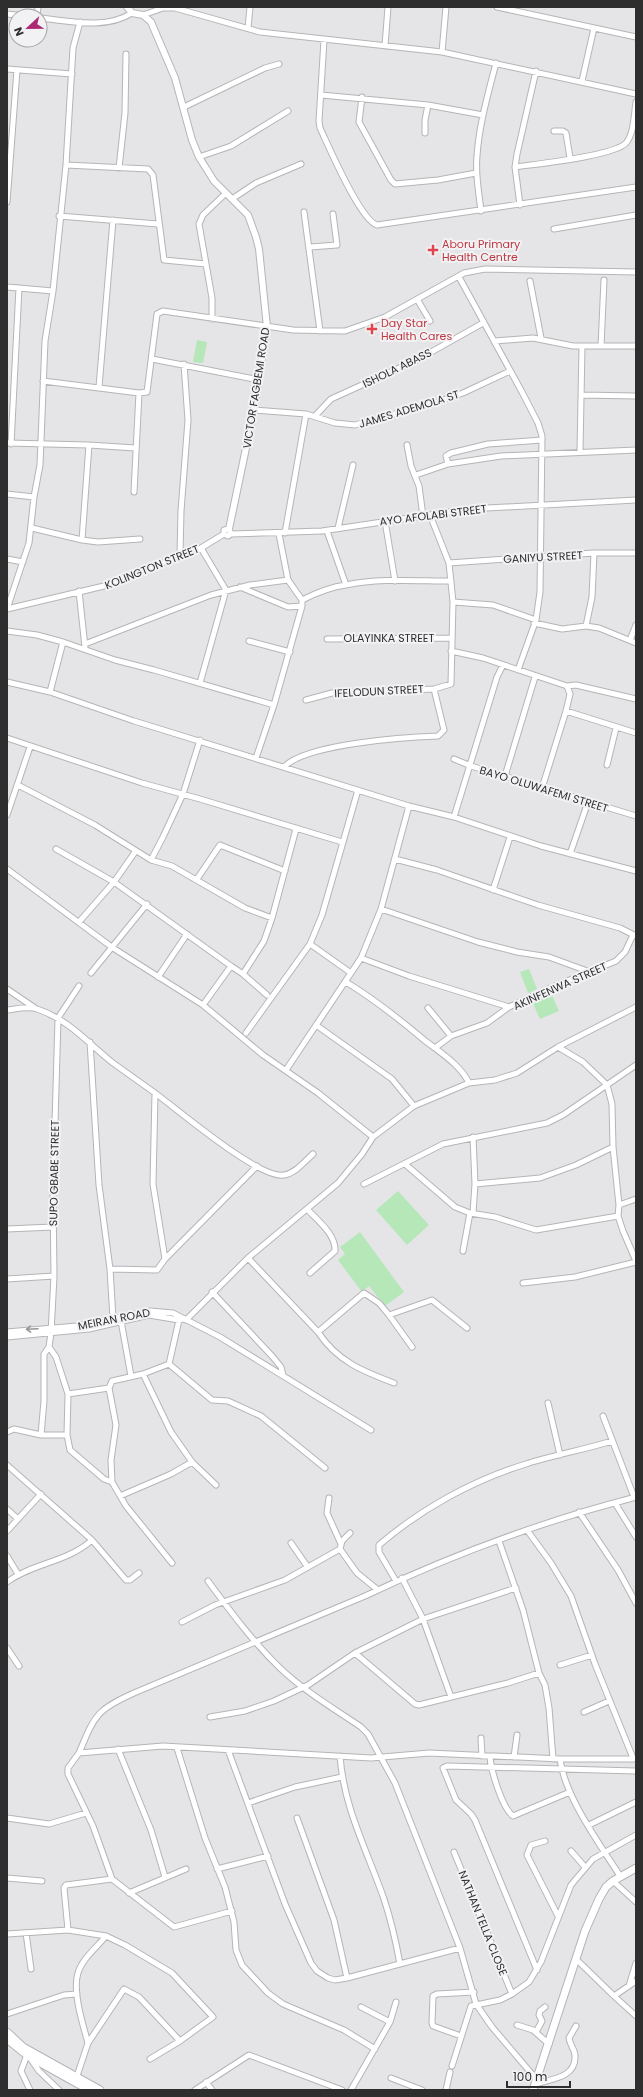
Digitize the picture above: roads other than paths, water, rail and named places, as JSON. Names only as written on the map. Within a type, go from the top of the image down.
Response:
[{"type":"main road","points":[[535,2084],[585,1931],[599,1898],[606,1887],[613,1881],[636,1868]]},
{"type":"main road","points":[[7,2032],[23,2047],[42,2061],[89,2090]]},
{"type":"main road","points":[[7,2039],[27,2055],[77,2076],[100,2090]]},
{"type":"street","points":[[128,7],[132,13]]},
{"type":"street","points":[[248,28],[250,7]]},
{"type":"street","points":[[385,46],[388,7]]},
{"type":"street","points":[[442,52],[446,7]]},
{"type":"street","points":[[497,7],[636,37]]},
{"type":"street","points":[[48,18],[80,22],[109,22],[121,20],[132,13],[143,15],[163,8],[175,8],[260,32],[442,52],[536,71],[636,94]]},
{"type":"street","name":"VICTOR FAGBEMI ROAD","points":[[143,15],[151,22],[175,78],[192,140],[199,157],[210,176],[248,215],[256,236],[267,327],[254,410],[230,531]]},
{"type":"street","points":[[7,609],[23,562],[32,528],[34,498],[40,465],[45,341],[53,291],[59,216],[66,165],[73,48],[80,22]]},
{"type":"street","points":[[582,81],[594,28]]},
{"type":"street","points":[[324,40],[319,121],[320,128],[359,206],[372,224],[384,225],[636,187]]},
{"type":"street","points":[[119,168],[124,113],[126,54]]},
{"type":"street","points":[[481,211],[476,173],[476,157],[483,115],[496,63]]},
{"type":"street","points":[[184,107],[265,68],[279,64]]},
{"type":"street","points":[[7,69],[72,74]]},
{"type":"street","points":[[7,202],[17,70]]},
{"type":"street","points":[[520,205],[516,167],[523,121],[536,71]]},
{"type":"street","points":[[321,95],[362,97],[428,105],[483,115]]},
{"type":"street","points":[[362,97],[359,122],[391,180],[396,184],[438,180],[476,173]]},
{"type":"street","points":[[516,167],[622,147],[630,137],[636,102]]},
{"type":"street","points":[[425,133],[425,120],[428,105]]},
{"type":"street","points":[[199,157],[231,146],[288,111]]},
{"type":"street","points":[[554,131],[563,131],[566,133],[570,158]]},
{"type":"street","points":[[232,199],[256,183],[301,164]]},
{"type":"street","points":[[66,165],[148,169],[151,172],[164,260],[206,264]]},
{"type":"street","points":[[212,318],[212,298],[199,224],[203,215],[226,193]]},
{"type":"street","points":[[304,212],[310,247],[320,331]]},
{"type":"street","points":[[310,247],[337,245],[333,214]]},
{"type":"street","points":[[554,229],[636,215]]},
{"type":"street","points":[[59,216],[158,224]]},
{"type":"street","points":[[99,388],[113,220]]},
{"type":"street","points":[[43,381],[145,393],[149,389],[157,314],[160,312],[212,318],[267,327],[336,332],[354,329],[385,317],[464,273],[484,269],[636,272]]},
{"type":"street","points":[[459,277],[483,323],[495,341],[538,423],[542,440],[540,592],[535,621],[518,670]]},
{"type":"street","points":[[601,346],[604,280]]},
{"type":"street","points":[[530,282],[541,338]]},
{"type":"street","points":[[7,287],[53,291]]},
{"type":"street","points":[[19,288],[14,390],[9,444],[89,445],[135,448]]},
{"type":"street","points":[[417,299],[430,321]]},
{"type":"street","name":"ISHOLA ABASS","points":[[315,416],[331,399],[417,360],[483,323]]},
{"type":"street","points":[[495,341],[522,337],[541,338],[567,346],[636,346]]},
{"type":"street","points":[[580,451],[582,346]]},
{"type":"street","points":[[152,359],[184,364],[259,380]]},
{"type":"street","points":[[180,555],[181,511],[188,420],[184,364]]},
{"type":"street","name":"JAMES ADEMOLA ST","points":[[254,410],[306,414],[335,423],[355,425],[437,402],[463,393],[510,370]]},
{"type":"street","points":[[7,390],[14,390]]},
{"type":"street","points":[[134,492],[135,448],[139,393]]},
{"type":"street","points":[[582,395],[636,396]]},
{"type":"street","points":[[285,533],[306,414]]},
{"type":"street","points":[[448,464],[446,456],[451,453],[488,444],[542,440]]},
{"type":"street","points":[[82,540],[89,445]]},
{"type":"street","points":[[406,445],[411,466],[416,475],[423,516]]},
{"type":"street","points":[[416,475],[448,464],[501,456],[580,451],[636,450]]},
{"type":"street","points":[[338,528],[353,465]]},
{"type":"street","points":[[7,494],[34,498]]},
{"type":"street","name":"AYO AFOLABI STREET","points":[[230,531],[279,534],[327,531],[338,528],[469,509],[636,500]]},
{"type":"street","points":[[430,515],[449,563],[453,602],[451,638],[452,651],[503,665],[535,677],[567,686],[576,685],[636,699]]},
{"type":"street","points":[[385,521],[395,581]]},
{"type":"street","points":[[32,528],[82,540],[98,542],[140,538]]},
{"type":"street","name":"KOLINGTON STREET","points":[[7,609],[104,586],[201,548],[224,534],[226,528],[230,531]]},
{"type":"street","points":[[327,531],[346,584]]},
{"type":"street","points":[[256,758],[274,705],[302,606],[302,600],[288,580],[279,534]]},
{"type":"street","points":[[200,683],[226,590],[201,548]]},
{"type":"street","points":[[586,626],[592,597],[594,553]]},
{"type":"street","name":"GANIYU STREET","points":[[449,563],[594,553],[636,554]]},
{"type":"street","points":[[7,559],[23,562]]},
{"type":"street","points":[[85,646],[226,590],[272,580],[288,580]]},
{"type":"street","points":[[302,600],[320,592],[346,584],[395,581],[451,581]]},
{"type":"street","points":[[240,587],[288,607],[302,606]]},
{"type":"street","points":[[79,591],[85,646]]},
{"type":"street","points":[[453,602],[493,606],[562,629],[586,626],[605,629],[636,643]]},
{"type":"street","points":[[630,640],[636,625]]},
{"type":"street","points":[[7,631],[37,635],[85,646],[115,660],[274,705]]},
{"type":"street","name":"OLAYINKA STREET","points":[[327,639],[451,638]]},
{"type":"street","points":[[249,641],[290,652]]},
{"type":"street","points":[[50,692],[63,642]]},
{"type":"street","name":"IFELODUN STREET","points":[[306,700],[332,693],[434,689],[451,684],[452,651]]},
{"type":"street","points":[[454,818],[497,677],[503,665]]},
{"type":"street","points":[[505,776],[535,677]]},
{"type":"street","points":[[7,682],[50,692],[134,721],[200,740],[410,806],[454,818],[510,837],[636,871]]},
{"type":"street","points":[[542,788],[566,711],[570,694],[567,686]]},
{"type":"street","points":[[284,767],[292,760],[348,744],[438,736],[444,730],[434,689]]},
{"type":"street","points":[[566,711],[596,719],[616,728],[636,734]]},
{"type":"street","points":[[607,765],[616,728]]},
{"type":"street","points":[[7,738],[142,783],[342,842]]},
{"type":"street","points":[[151,860],[183,794],[200,740]]},
{"type":"street","points":[[7,815],[30,746]]},
{"type":"street","name":"BAYO OLUWAFEMI STREET","points":[[454,758],[471,766],[636,816]]},
{"type":"street","points":[[18,785],[95,825],[135,852],[151,860],[172,866],[245,908],[272,918]]},
{"type":"street","points":[[246,1032],[310,944],[322,915],[358,790]]},
{"type":"street","points":[[570,854],[588,802]]},
{"type":"street","points":[[286,1070],[361,958],[381,909],[410,806]]},
{"type":"street","points":[[243,974],[264,941],[272,918],[296,829]]},
{"type":"street","points":[[493,890],[510,837]]},
{"type":"street","points":[[197,880],[220,845],[285,871]]},
{"type":"street","points":[[56,850],[114,882],[147,904],[243,974],[267,994]]},
{"type":"street","points":[[79,922],[114,882],[135,852]]},
{"type":"street","points":[[396,859],[437,870],[538,905],[620,928],[634,935]]},
{"type":"street","points":[[7,869],[113,948],[202,1005],[263,1055],[286,1070],[373,1137]]},
{"type":"street","points":[[91,973],[113,948],[147,904]]},
{"type":"street","points":[[381,909],[478,942],[517,952],[549,957],[590,972]]},
{"type":"street","points":[[158,977],[187,934]]},
{"type":"street","name":"AKINFENWA STREET","points":[[435,1048],[451,1036],[487,1023],[509,1008],[620,958],[634,935]]},
{"type":"street","points":[[310,944],[351,973]]},
{"type":"street","points":[[361,958],[409,976],[509,1008]]},
{"type":"street","points":[[202,1005],[231,966]]},
{"type":"street","points":[[346,982],[373,998],[435,1048],[458,1067],[469,1083]]},
{"type":"street","points":[[58,1018],[79,986]]},
{"type":"street","points":[[7,989],[35,1008],[58,1018],[90,1042],[113,1062],[234,1152],[257,1166],[276,1174],[284,1175],[294,1171],[314,1154]]},
{"type":"street","points":[[169,1364],[183,1320],[248,1258],[338,1183],[362,1154],[373,1137],[414,1106],[469,1083],[495,1080],[517,1073],[558,1047],[636,1007]]},
{"type":"street","points":[[7,1010],[35,1008]]},
{"type":"street","points":[[428,1008],[451,1036]]},
{"type":"street","name":"SUPO GBABE STREET","points":[[41,1435],[44,1401],[44,1354],[49,1347],[54,1276],[53,1227],[58,1018]]},
{"type":"street","points":[[316,1025],[392,1079],[414,1106]]},
{"type":"street","points":[[90,1042],[99,1185],[110,1269],[113,1318]]},
{"type":"street","points":[[523,1283],[575,1277],[636,1262],[622,1231],[618,1216],[620,1205],[613,1147],[612,1104],[607,1085],[583,1062],[558,1047]]},
{"type":"street","points":[[364,1184],[443,1144],[548,1123],[563,1115],[636,1065]]},
{"type":"street","points":[[155,1093],[153,1184],[165,1259]]},
{"type":"street","points":[[464,1251],[472,1213],[475,1184],[473,1137]]},
{"type":"street","points":[[475,1184],[540,1178],[576,1165],[613,1147]]},
{"type":"street","points":[[405,1164],[449,1203],[472,1213],[495,1217],[536,1230],[618,1216]]},
{"type":"street","points":[[110,1269],[157,1270],[165,1259],[257,1166]]},
{"type":"street","points":[[620,1205],[636,1199]]},
{"type":"street","points":[[306,1209],[327,1231],[335,1247],[335,1251],[310,1273]]},
{"type":"street","points":[[7,1229],[53,1227]]},
{"type":"street","points":[[248,1258],[318,1332],[329,1348],[340,1358],[394,1383]]},
{"type":"street","points":[[7,1279],[54,1276]]},
{"type":"street","points":[[212,1292],[272,1356],[281,1367],[283,1375]]},
{"type":"street","points":[[318,1332],[364,1294],[379,1304],[412,1347]]},
{"type":"street","points":[[388,1315],[432,1300],[467,1328]]},
{"type":"street","name":"MEIRAN ROAD","points":[[7,1337],[78,1326],[150,1311],[173,1313],[183,1320]]},
{"type":"street","name":"MEIRAN ROAD","points":[[7,1332],[89,1329],[149,1315],[183,1320]]},
{"type":"street","points":[[183,1320],[220,1337],[371,1430]]},
{"type":"street","points":[[121,1321],[132,1376]]},
{"type":"street","points":[[49,1347],[56,1356],[68,1394],[66,1435],[72,1453],[104,1479],[112,1482]]},
{"type":"street","points":[[169,1364],[143,1374],[112,1381],[108,1388],[116,1425],[111,1460],[112,1482],[126,1506],[172,1564]]},
{"type":"street","points":[[169,1364],[212,1400],[228,1401],[261,1416],[324,1468]]},
{"type":"street","points":[[143,1374],[171,1432],[192,1462],[216,1485]]},
{"type":"street","points":[[68,1394],[108,1388]]},
{"type":"street","points":[[548,1403],[560,1455]]},
{"type":"street","points":[[232,1911],[174,1927],[112,1879],[93,1826],[67,1771],[79,1753],[92,1723],[97,1716],[109,1705],[174,1675],[256,1643],[378,1590],[402,1578],[527,1530],[579,1512],[635,1497],[603,1416]]},
{"type":"street","points":[[7,1432],[14,1429],[41,1435],[66,1435]]},
{"type":"street","points":[[396,1581],[378,1548],[379,1545],[390,1536],[464,1489],[526,1464],[612,1441]]},
{"type":"street","points":[[120,1496],[171,1474],[192,1462]]},
{"type":"street","points":[[7,1465],[92,1540],[126,1580],[130,1580],[139,1573]]},
{"type":"street","points":[[7,1532],[41,1494]]},
{"type":"street","points":[[329,1498],[327,1513],[340,1546],[357,1573],[378,1590]]},
{"type":"street","points":[[615,1503],[636,1537]]},
{"type":"street","points":[[7,1509],[18,1518]]},
{"type":"street","points":[[579,1512],[618,1570],[636,1603]]},
{"type":"street","points":[[79,1753],[163,1746],[177,1748],[269,1751],[340,1756],[381,1757],[429,1753],[514,1758],[634,1759],[592,1655],[571,1596],[551,1562],[527,1530]]},
{"type":"street","points":[[182,1622],[223,1602],[285,1580],[340,1546],[350,1533]]},
{"type":"street","points":[[7,1582],[18,1574],[83,1548],[92,1540]]},
{"type":"street","points":[[499,1541],[516,1588],[539,1673],[548,1699],[553,1758]]},
{"type":"street","points":[[291,1543],[307,1566]]},
{"type":"street","points":[[7,1556],[18,1574]]},
{"type":"street","points":[[402,1578],[422,1619],[451,1697]]},
{"type":"street","points":[[208,1581],[256,1643],[280,1668],[303,1687],[361,1727],[381,1757],[395,1783],[431,1870],[460,1948],[474,1992],[476,2004],[535,2084],[563,2076],[570,2071],[574,2062],[575,2054],[569,2038],[576,2026]]},
{"type":"street","points":[[210,1716],[257,1707],[303,1687],[355,1653],[422,1619],[516,1588]]},
{"type":"street","points":[[7,1648],[19,1666]]},
{"type":"street","points":[[355,1653],[415,1704],[451,1697],[539,1673]]},
{"type":"street","points":[[560,1665],[592,1655]]},
{"type":"street","points":[[584,1712],[610,1701]]},
{"type":"street","points":[[514,1758],[517,1735]]},
{"type":"street","points":[[481,1738],[482,1756]]},
{"type":"street","points":[[177,1748],[205,1838],[232,1911],[238,1958],[250,1975],[268,1993],[283,2004],[344,2030],[374,2049]]},
{"type":"street","points":[[118,1749],[151,1830],[165,1877]]},
{"type":"street","points":[[228,1750],[291,1918],[311,1963],[317,1971],[328,1978],[335,1980],[460,1948]]},
{"type":"street","points":[[340,1756],[347,1804],[384,1899],[395,1936],[400,1964]]},
{"type":"street","points":[[490,1757],[490,1768],[496,1785],[513,1816],[570,1792]]},
{"type":"street","points":[[560,1759],[561,1769],[570,1792],[620,1876]]},
{"type":"street","points":[[537,1970],[475,1820],[456,1800],[443,1770],[447,1766],[636,1771]]},
{"type":"street","points":[[248,1803],[295,1787],[342,1777]]},
{"type":"street","points":[[589,1825],[636,1802]]},
{"type":"street","points":[[7,1818],[49,1824],[86,1813]]},
{"type":"street","points":[[297,1818],[334,1920],[347,1978]]},
{"type":"street","points":[[452,2066],[471,2006],[476,2004],[484,2004],[512,1994],[529,1982],[537,1970],[571,1885],[585,1866],[604,1851],[636,1835]]},
{"type":"street","points":[[546,1841],[531,1845],[527,1851],[527,1855],[558,1916]]},
{"type":"street","points":[[571,1851],[585,1866]]},
{"type":"street","name":"NATHAN TELLA CLOSE","points":[[454,1852],[512,1994]]},
{"type":"street","points":[[217,1869],[268,1856]]},
{"type":"street","points":[[129,1893],[186,1869]]},
{"type":"street","points":[[7,1878],[42,1880]]},
{"type":"street","points":[[68,1930],[64,1888],[66,1886],[112,1879]]},
{"type":"street","points":[[613,1881],[636,1902]]},
{"type":"street","points":[[7,1934],[68,1930],[106,1936],[126,1944],[172,1973],[212,2014],[213,2017],[211,2020],[180,2041],[150,2059]]},
{"type":"street","points":[[26,1933],[31,1969]]},
{"type":"street","points":[[88,2043],[81,2018],[77,1994],[77,1975],[79,1970],[106,1936]]},
{"type":"street","points":[[576,1959],[636,2016]]},
{"type":"street","points":[[629,1986],[636,1963]]},
{"type":"street","points":[[614,1996],[636,1981]]},
{"type":"street","points":[[77,2076],[88,2043],[124,1989],[138,1997],[180,2041]]},
{"type":"street","points":[[461,2036],[433,2026],[433,1996],[437,1994],[474,1992]]},
{"type":"street","points":[[7,2014],[64,1995],[77,1994]]},
{"type":"street","points":[[351,2090],[390,2022],[396,2002]]},
{"type":"street","points":[[536,2032],[542,2025],[539,2015],[540,2011],[545,2006]]},
{"type":"street","points":[[361,2007],[390,2022]]},
{"type":"street","points":[[517,2025],[527,2027],[536,2032],[549,2044]]},
{"type":"street","points":[[27,2055],[39,2071],[59,2090]]},
{"type":"street","points":[[27,2055],[21,2071],[30,2090]]},
{"type":"street","points":[[195,2090],[249,2055],[342,2090]]},
{"type":"street","points":[[42,2061],[49,2080]]},
{"type":"street","points":[[446,2090],[450,2072]]},
{"type":"street","points":[[391,2078],[422,2090]]},
{"type":"street","points":[[206,2082],[212,2090]]},
{"type":"place","name":"Aboru Primary Health Centre","points":[[433,250]]},
{"type":"place","name":"Day Star Health Cares","points":[[372,329]]}]
